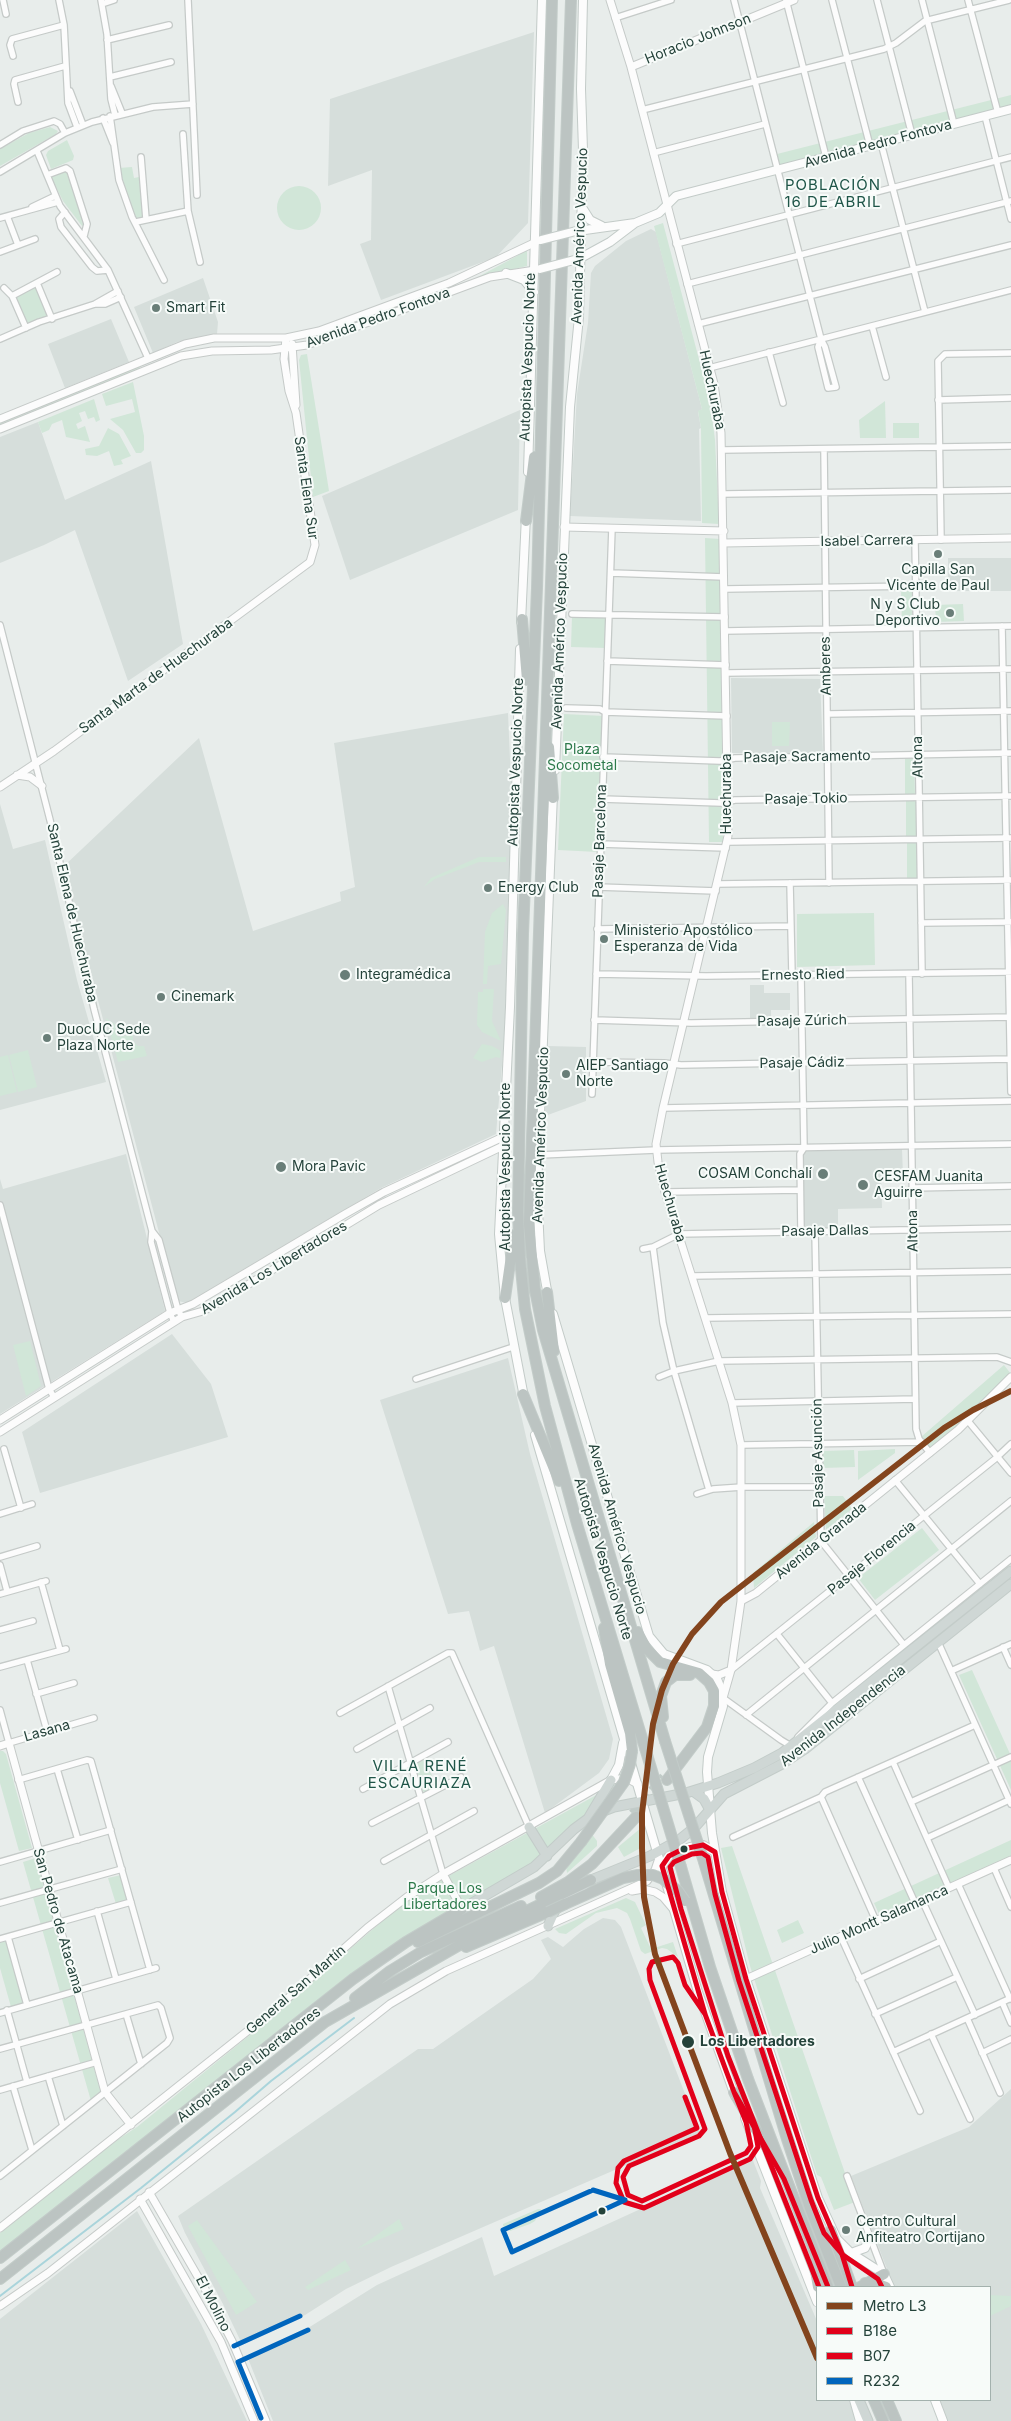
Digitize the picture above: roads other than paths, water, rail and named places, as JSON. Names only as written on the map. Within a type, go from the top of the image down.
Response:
[{"type":"highway","name":"Autopista Vespucio Norte","points":[[552,0],[540,404],[537,588],[523,934],[518,1212],[522,1292],[545,1406],[577,1524],[697,1924],[732,2035],[784,2179],[828,2286]]},
{"type":"highway","name":"Autopista Vespucio Norte","points":[[571,0],[545,696],[529,1224],[534,1290],[543,1330],[557,1372],[626,1611],[787,2139],[810,2208],[841,2286]]},
{"type":"highway","points":[[526,521],[540,404]]},
{"type":"highway","points":[[522,619],[531,718]]},
{"type":"highway","points":[[545,696],[553,798]]},
{"type":"highway","points":[[505,1298],[518,1212]]},
{"type":"highway","points":[[547,1292],[557,1372]]},
{"type":"highway","points":[[523,1394],[577,1524]]},
{"type":"highway","points":[[348,1983],[403,1952],[546,1879],[561,1867],[621,1788],[629,1770],[632,1751],[630,1733],[610,1664],[599,1595]]},
{"type":"highway","points":[[626,1611],[643,1642],[655,1658],[666,1664],[699,1673],[709,1682],[714,1691],[714,1706],[707,1727],[665,1779],[692,1743],[707,1713],[708,1694],[703,1683],[697,1677],[688,1674],[677,1674],[669,1678],[664,1684],[661,1696],[665,1739]]},
{"type":"highway","points":[[325,2022],[390,1971],[416,1954],[549,1893],[568,1882],[603,1854],[634,1816],[594,1855],[565,1877],[403,1952]]},
{"type":"highway","points":[[405,1976],[623,1878],[638,1875],[654,1875],[664,1879],[678,1891],[697,1924]]},
{"type":"highway","name":"Autopista Los Libertadores","points":[[0,2279],[325,2022],[496,1925],[591,1880]]},
{"type":"highway","points":[[348,1983],[376,1962],[462,1909]]},
{"type":"highway","name":"Autopista Los Libertadores","points":[[0,2258],[348,1983]]},
{"type":"highway","points":[[734,2092],[784,2179]]},
{"type":"highway","points":[[831,2230],[852,2286]]},
{"type":"highway","points":[[811,2244],[818,2286]]},
{"type":"highway","points":[[862,2286],[884,2274]]},
{"type":"highway","points":[[862,2286],[874,2283],[883,2286]]},
{"type":"highway","points":[[874,2401],[882,2419]]},
{"type":"highway","points":[[887,2401],[895,2419]]},
{"type":"main road","points":[[542,0],[538,270],[534,292],[510,988],[499,1234],[505,1298],[523,1394],[705,2014],[816,2299]]},
{"type":"main road","name":"Avenida Américo Vespucio","points":[[583,0],[581,73],[582,207],[578,260],[579,316],[570,407],[564,527],[538,1214],[547,1292],[649,1636],[664,1654],[697,1664],[712,1674]]},
{"type":"main road","name":"Avenida Pedro Fontova","points":[[538,270],[578,260],[610,242],[636,223],[659,213],[670,200],[678,196],[1011,110]]},
{"type":"main road","points":[[582,207],[590,220],[602,226]]},
{"type":"main road","name":"Avenida Pedro Fontova","points":[[538,241],[579,230],[636,223]]},
{"type":"main road","points":[[506,273],[524,280],[534,292]]},
{"type":"main road","name":"Avenida Independencia","points":[[462,1909],[524,1873],[547,1856],[589,1817],[614,1807],[644,1802],[708,1786],[749,1771],[791,1746],[1011,1571]]},
{"type":"main road","name":"Avenida Independencia","points":[[548,1926],[551,1916],[560,1905],[591,1880],[659,1855],[690,1832],[732,1789],[774,1768],[804,1749],[1011,1584]]},
{"type":"main road","points":[[712,1674],[719,1684],[723,1698],[708,1761],[710,1810],[722,1892],[746,1979],[818,2198],[831,2230],[851,2253],[884,2274],[890,2286]]},
{"type":"main road","points":[[589,1817],[621,1759],[623,1736]]},
{"type":"main road","points":[[693,1791],[704,1799],[710,1810]]},
{"type":"main road","points":[[530,1827],[547,1856]]},
{"type":"main road","points":[[662,1866],[675,1853],[690,1847],[703,1845],[715,1852]]},
{"type":"main road","points":[[851,2253],[864,2248],[870,2237]]},
{"type":"main road","points":[[854,2401],[860,2421]]},
{"type":"main road","points":[[859,2401],[868,2421]]},
{"type":"main road","points":[[935,2401],[944,2421]]},
{"type":"street","points":[[3,0],[6,14]]},
{"type":"street","points":[[59,0],[64,24],[68,103],[80,126]]},
{"type":"street","points":[[114,0],[102,2],[107,40],[114,134],[113,143],[117,173],[136,222],[164,280]]},
{"type":"street","points":[[188,0],[197,194]]},
{"type":"street","name":"Huechuraba","points":[[610,0],[642,110],[709,368],[718,407],[722,450],[727,716],[727,845],[673,1064],[656,1150],[665,1192],[732,1404],[741,1445],[741,1601],[731,1670],[723,1698]]},
{"type":"street","points":[[615,18],[671,0]]},
{"type":"street","points":[[734,0],[821,339],[826,346],[836,387],[828,388],[818,347],[821,339]]},
{"type":"street","name":"Horacio Johnson","points":[[630,67],[794,0]]},
{"type":"street","points":[[832,0],[870,146]]},
{"type":"street","points":[[877,0],[912,135]]},
{"type":"street","points":[[922,0],[954,124]]},
{"type":"street","points":[[968,0],[998,113]]},
{"type":"street","points":[[642,110],[889,47],[928,20],[1009,0]]},
{"type":"street","points":[[786,2],[826,157]]},
{"type":"street","points":[[13,56],[10,45],[12,39],[64,24]]},
{"type":"street","points":[[107,40],[168,25]]},
{"type":"street","points":[[110,77],[171,62]]},
{"type":"street","points":[[18,102],[14,84],[15,80],[65,66]]},
{"type":"street","points":[[111,86],[122,113]]},
{"type":"street","points":[[0,172],[80,126],[122,113],[153,107],[193,104]]},
{"type":"street","points":[[985,116],[1009,201],[1011,219]]},
{"type":"street","points":[[103,118],[113,143]]},
{"type":"street","points":[[0,145],[23,131],[54,121],[60,124],[65,133]]},
{"type":"street","points":[[653,153],[765,124]]},
{"type":"street","points":[[183,134],[188,211],[200,262]]},
{"type":"street","points":[[881,143],[925,312]]},
{"type":"street","points":[[37,151],[56,199],[108,270],[148,358]]},
{"type":"street","points":[[141,157],[146,219]]},
{"type":"street","points":[[676,244],[1011,157]]},
{"type":"street","points":[[47,175],[66,168],[70,172],[88,228],[84,236]]},
{"type":"street","points":[[0,217],[8,216],[46,200],[56,199]]},
{"type":"street","points":[[32,207],[44,207],[56,199]]},
{"type":"street","points":[[687,284],[1009,201]]},
{"type":"street","points":[[136,222],[188,211]]},
{"type":"street","points":[[65,212],[59,219],[61,228],[92,267],[97,271],[108,270]]},
{"type":"street","points":[[8,216],[18,245]]},
{"type":"street","points":[[0,252],[35,239]]},
{"type":"street","name":"Avenida Pedro Fontova","points":[[0,419],[148,358],[196,341],[214,338],[289,338],[332,327],[449,282],[538,241]]},
{"type":"street","points":[[698,324],[1011,245]]},
{"type":"street","name":"Avenida Pedro Fontova","points":[[0,429],[181,356],[212,351],[288,348],[316,342],[490,277],[506,273],[538,270]]},
{"type":"street","points":[[12,296],[57,272]]},
{"type":"street","points":[[37,283],[52,319]]},
{"type":"street","points":[[4,288],[12,296],[26,328]]},
{"type":"street","points":[[709,368],[1011,290]]},
{"type":"street","points":[[0,339],[95,304],[106,297],[120,294]]},
{"type":"street","points":[[95,304],[105,304],[120,294]]},
{"type":"street","points":[[872,326],[886,377]]},
{"type":"street","points":[[244,351],[249,344],[246,337]]},
{"type":"street","name":"Santa Elena Sur","points":[[289,338],[288,348],[296,391],[296,413],[314,545],[310,562]]},
{"type":"street","points":[[769,352],[783,403]]},
{"type":"street","points":[[940,540],[937,363],[940,356],[945,354],[1011,353]]},
{"type":"street","points":[[938,400],[1011,398]]},
{"type":"street","points":[[722,450],[1011,446]]},
{"type":"street","name":"Amberes","points":[[824,449],[829,883]]},
{"type":"street","points":[[723,494],[1011,490]]},
{"type":"street","points":[[564,527],[724,531]]},
{"type":"street","name":"Pasaje Barcelona","points":[[592,1094],[612,528]]},
{"type":"street","name":"Isabel Carrera","points":[[724,543],[1011,538]]},
{"type":"street","name":"Altona","points":[[916,540],[922,974]]},
{"type":"street","name":"Santa Marta de Huechuraba","points":[[0,787],[240,615],[310,562]]},
{"type":"street","points":[[610,573],[724,577]]},
{"type":"street","points":[[724,589],[916,586]]},
{"type":"street","points":[[572,614],[725,617]]},
{"type":"street","name":"Santa Elena de Huechuraba","points":[[0,624],[42,786],[94,1009],[152,1231],[151,1242],[170,1314],[174,1322]]},
{"type":"street","points":[[1002,626],[1004,754],[1008,796],[1011,1092]]},
{"type":"street","points":[[725,631],[1011,626]]},
{"type":"street","points":[[607,661],[726,669],[826,672],[1011,669]]},
{"type":"street","points":[[566,708],[600,709],[605,712],[727,716]]},
{"type":"street","points":[[827,714],[1011,711]]},
{"type":"street","name":"Pasaje Sacramento","points":[[603,757],[727,760],[827,756],[1011,753]]},
{"type":"street","points":[[17,774],[30,777],[42,786]]},
{"type":"street","name":"Pasaje Tokio","points":[[602,799],[728,802],[1008,796]]},
{"type":"street","points":[[600,844],[727,845],[1008,838]]},
{"type":"street","points":[[598,887],[717,888],[790,884],[1009,880]]},
{"type":"street","points":[[790,884],[792,975]]},
{"type":"street","points":[[921,924],[1009,922]]},
{"type":"street","points":[[597,929],[791,926]]},
{"type":"street","name":"Ernesto Ried","points":[[596,974],[695,976],[1010,972]]},
{"type":"street","name":"Altona","points":[[909,974],[916,1429],[930,1453]]},
{"type":"street","points":[[801,975],[804,1148],[800,1154],[801,1232]]},
{"type":"street","name":"Pasaje Zúrich","points":[[594,1020],[683,1022],[1010,1017]]},
{"type":"street","name":"Pasaje Cádiz","points":[[593,1062],[673,1064],[1010,1059]]},
{"type":"street","points":[[663,1108],[1011,1102]]},
{"type":"street","name":"Avenida Los Libertadores","points":[[0,1420],[170,1314],[193,1304],[384,1192],[503,1137]]},
{"type":"street","points":[[540,1155],[656,1150],[1011,1144]]},
{"type":"street","name":"Avenida Los Libertadores","points":[[0,1432],[182,1317],[203,1311],[226,1298],[379,1205],[502,1146]]},
{"type":"street","points":[[912,1188],[1011,1186]]},
{"type":"street","points":[[665,1192],[800,1190]]},
{"type":"street","points":[[0,1205],[49,1389],[54,1397]]},
{"type":"street","name":"Pasaje Dallas","points":[[643,1249],[653,1247],[678,1234],[1011,1228]]},
{"type":"street","name":"Santa Elena de Huechuraba","points":[[152,1231],[160,1240],[178,1310],[182,1317]]},
{"type":"street","name":"Pasaje Asunción","points":[[815,1232],[818,1486],[821,1541]]},
{"type":"street","points":[[653,1247],[663,1323],[674,1371],[709,1490]]},
{"type":"street","points":[[692,1276],[1011,1270]]},
{"type":"street","points":[[705,1318],[1011,1314]]},
{"type":"street","points":[[416,1379],[514,1347]]},
{"type":"street","points":[[659,1377],[674,1371],[719,1361],[997,1357],[1011,1362]]},
{"type":"street","name":"Avenida Granada","points":[[741,1601],[756,1592],[930,1453],[968,1421],[1011,1377]]},
{"type":"street","points":[[732,1404],[915,1399]]},
{"type":"street","points":[[968,1421],[1011,1472]]},
{"type":"street","points":[[741,1445],[922,1442]]},
{"type":"street","name":"Pasaje Florencia","points":[[731,1670],[998,1457],[1011,1444]]},
{"type":"street","points":[[4,1449],[21,1508]]},
{"type":"street","points":[[895,1480],[980,1584]]},
{"type":"street","points":[[697,1494],[709,1490],[742,1487],[818,1486]]},
{"type":"street","points":[[746,1714],[1011,1501]]},
{"type":"street","points":[[0,1514],[32,1504]]},
{"type":"street","points":[[821,1541],[904,1645]]},
{"type":"street","points":[[0,1557],[37,1546]]},
{"type":"street","name":"Avenida Independencia","points":[[791,1746],[804,1729],[832,1703],[1011,1559]]},
{"type":"street","points":[[0,1565],[8,1592]]},
{"type":"street","points":[[0,1594],[43,1581],[63,1649],[0,1667]]},
{"type":"street","points":[[0,1630],[32,1621]]},
{"type":"street","points":[[777,1634],[832,1703]]},
{"type":"street","points":[[927,1838],[1010,1802],[938,1642]]},
{"type":"street","points":[[951,1671],[1011,1644]]},
{"type":"street","points":[[1003,1647],[1011,1664]]},
{"type":"street","points":[[340,1713],[451,1653],[456,1657],[530,1827]]},
{"type":"street","points":[[27,1660],[47,1731]]},
{"type":"street","points":[[712,1674],[719,1675],[731,1670]]},
{"type":"street","points":[[36,1694],[74,1683]]},
{"type":"street","points":[[388,1686],[443,1874],[462,1909]]},
{"type":"street","points":[[723,1698],[791,1746]]},
{"type":"street","points":[[357,1749],[430,1708]]},
{"type":"street","name":"San Pedro de Atacama","points":[[0,1710],[105,2092],[130,2126]]},
{"type":"street","name":"Lasana","points":[[0,1746],[94,1718]]},
{"type":"street","points":[[733,1837],[820,1797],[825,1792],[975,1725]]},
{"type":"street","points":[[363,1789],[448,1742]]},
{"type":"street","points":[[911,1802],[1011,1757]]},
{"type":"street","points":[[0,2013],[153,1969],[131,1902],[90,1760],[18,1780]]},
{"type":"street","points":[[893,1762],[949,1888]]},
{"type":"street","points":[[57,1769],[78,1840]]},
{"type":"street","points":[[372,1823],[461,1777]]},
{"type":"street","points":[[611,1780],[626,1778],[638,1784]]},
{"type":"street","points":[[858,1778],[918,1902],[941,1942],[974,2015]]},
{"type":"street","name":"General San Martín","points":[[0,2228],[279,2006],[387,1911],[443,1874],[611,1780]]},
{"type":"street","points":[[820,1797],[876,1921]]},
{"type":"street","points":[[384,1861],[474,1811]]},
{"type":"street","points":[[0,1862],[111,1830]]},
{"type":"street","points":[[0,2306],[48,2273],[390,2004],[446,1971],[647,1881],[655,1870],[659,1855]]},
{"type":"street","name":"Julio Montt Salamanca","points":[[746,1979],[1011,1860]]},
{"type":"street","points":[[0,1903],[122,1868]]},
{"type":"street","points":[[994,1868],[1011,1907]]},
{"type":"street","points":[[892,2052],[1010,1999],[958,1884]]},
{"type":"street","points":[[625,1892],[643,1889],[655,1892],[674,1911]]},
{"type":"street","points":[[0,1939],[131,1902]]},
{"type":"street","points":[[97,1911],[116,1979]]},
{"type":"street","points":[[8,1937],[27,2005]]},
{"type":"street","points":[[840,1937],[920,2111]]},
{"type":"street","points":[[859,1979],[941,1942]]},
{"type":"street","points":[[875,2014],[957,1977]]},
{"type":"street","points":[[1002,2002],[1011,2023]]},
{"type":"street","points":[[0,2049],[159,2005],[169,2040],[1,2173]]},
{"type":"street","points":[[7,2010],[27,2082]]},
{"type":"street","points":[[126,2014],[140,2064]]},
{"type":"street","points":[[967,2018],[1000,2093]]},
{"type":"street","points":[[931,2034],[970,2119]]},
{"type":"street","points":[[982,2052],[1011,2039]]},
{"type":"street","points":[[0,2090],[97,2062]]},
{"type":"street","points":[[48,2076],[62,2126]]},
{"type":"street","points":[[13,2086],[32,2150]]},
{"type":"street","points":[[847,2176],[884,2274]]},
{"type":"street","name":"El Molino","points":[[149,2192],[178,2240],[232,2341],[266,2421]]},
{"type":"street","name":"El Molino","points":[[140,2199],[221,2342],[254,2421]]},
{"type":"street","points":[[166,2242],[170,2238],[178,2240]]},
{"type":"waterway","points":[[0,2296],[141,2188],[271,2081],[354,2018]]},
{"type":"tunnel","points":[[633,1814],[664,1777]]},
{"type":"metro line","name":"L3","points":[[816,2356],[730,2153],[655,1954],[644,1897],[642,1848],[642,1813],[653,1724],[662,1690],[673,1664],[692,1634],[721,1602],[944,1428],[973,1410],[1011,1391]]},
{"type":"place","name":"Smart Fit","points":[[156,308]]},
{"type":"place","name":"Capilla San Vicente de Paul","points":[[938,554]]},
{"type":"place","name":"N y S Club Deportivo","points":[[950,613]]},
{"type":"place","name":"Energy Club","points":[[488,888]]},
{"type":"place","name":"Ministerio Apostólico Esperanza de Vida","points":[[604,939]]},
{"type":"place","name":"Integramédica","points":[[345,975]]},
{"type":"place","name":"Cinemark","points":[[161,997]]},
{"type":"place","name":"DuocUC Sede Plaza Norte","points":[[47,1038]]},
{"type":"place","name":"AIEP Santiago Norte","points":[[566,1074]]},
{"type":"place","name":"Mora Pavic","points":[[281,1167]]},
{"type":"place","name":"COSAM Conchalí","points":[[823,1174]]},
{"type":"place","name":"CESFAM Juanita Aguirre","points":[[863,1185]]},
{"type":"place","name":"Los Libertadores","points":[[688,2042]]},
{"type":"place","name":"Centro Cultural Anfiteatro Cortijano","points":[[846,2230]]},
{"type":"district","name":"POBLACIÓN 16 DE ABRIL","points":[[833,194]]},
{"type":"district","name":"VILLA RENÉ ESCAURIAZA","points":[[420,1774]]},
{"type":"park label","name":"Plaza Socometal","points":[[582,758]]},
{"type":"park label","name":"Parque Los Libertadores","points":[[445,1898]]}]
